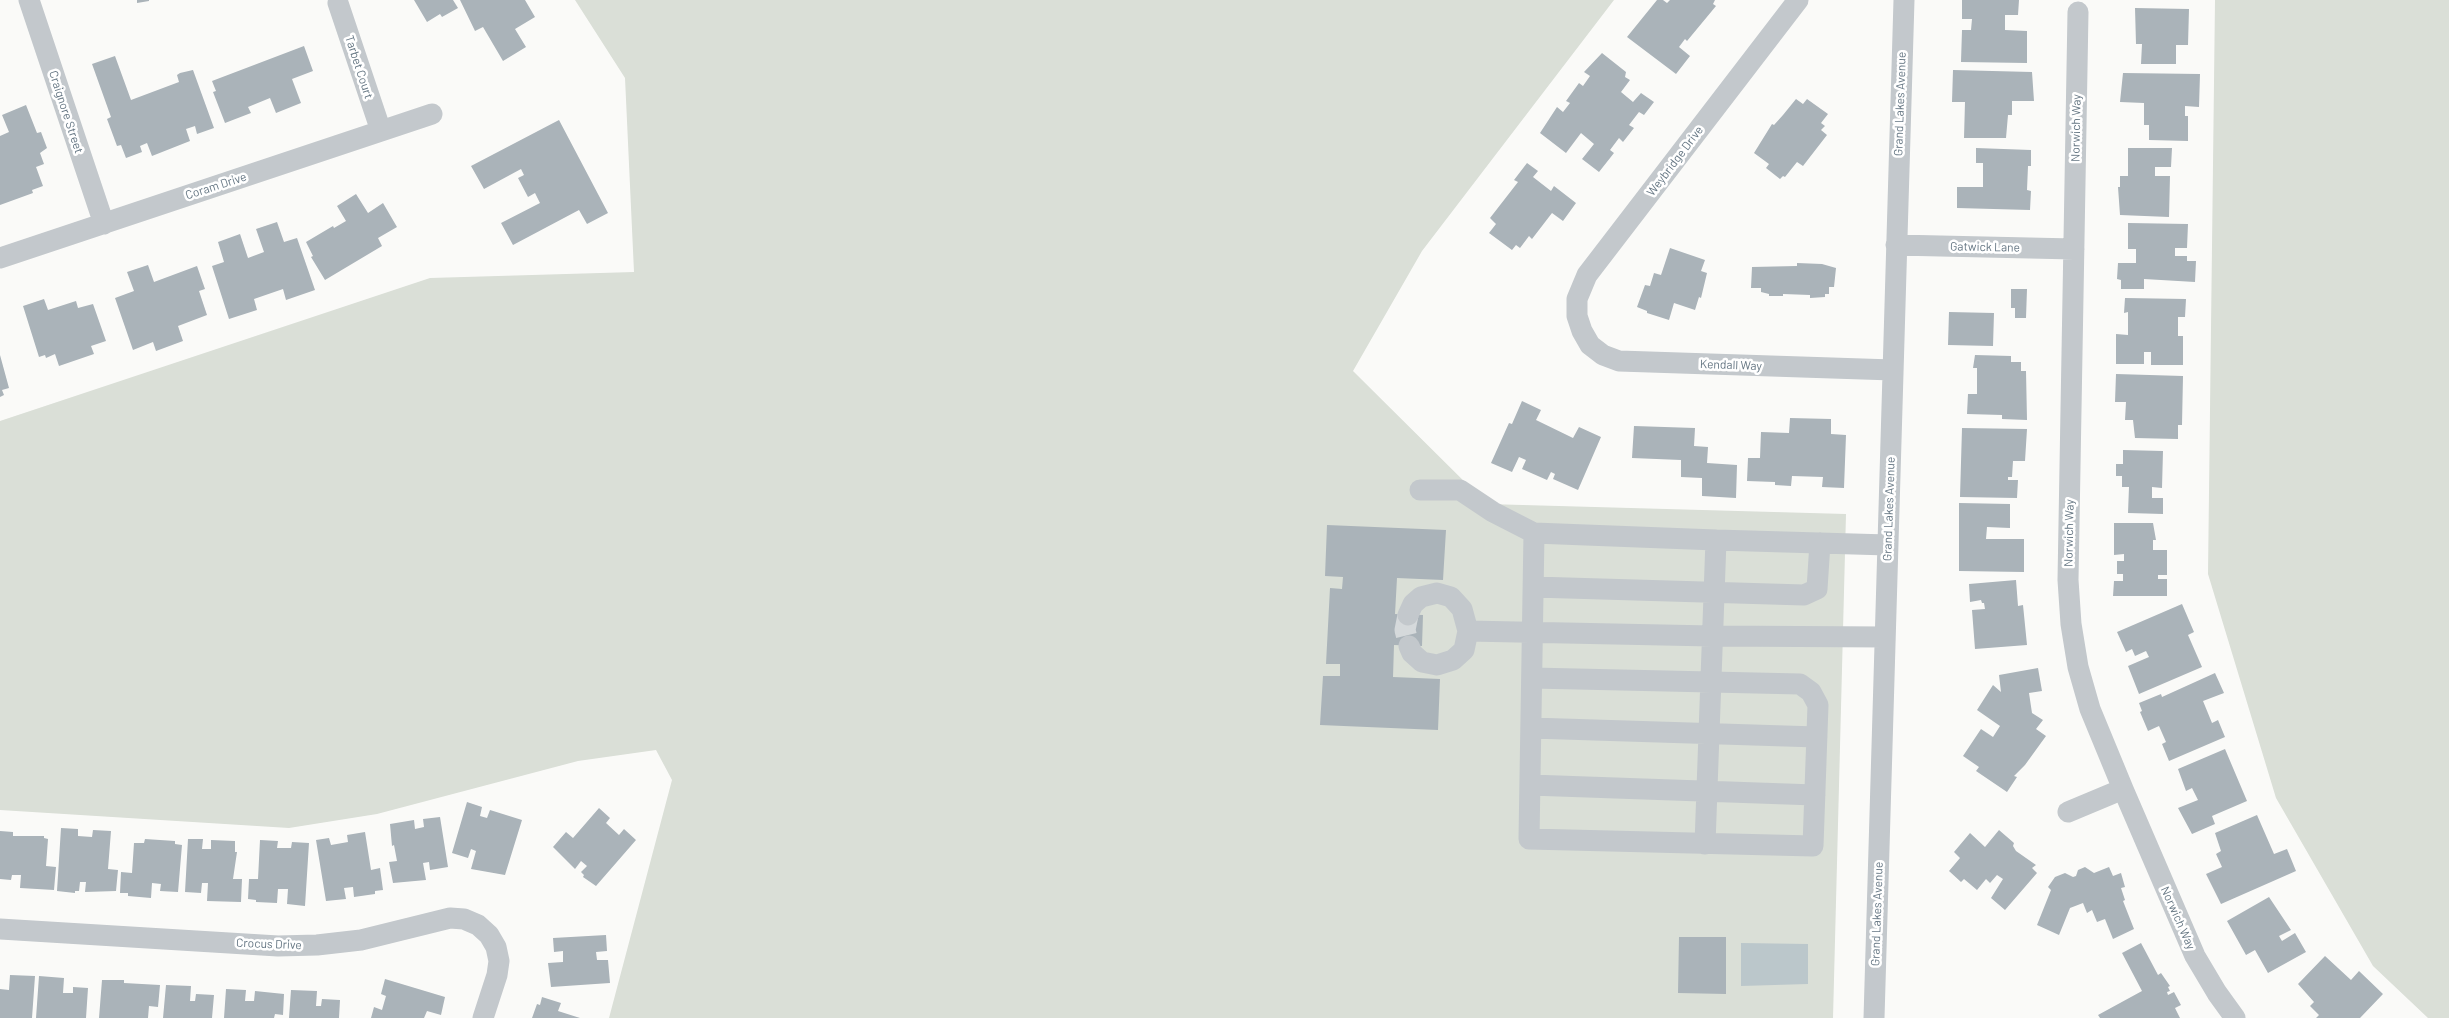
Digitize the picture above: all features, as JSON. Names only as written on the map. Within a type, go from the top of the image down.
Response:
[{"type":"street","name":"Craignore Street","points":[[29,0],[104,224]]},
{"type":"street","name":"Weybridge Drive","points":[[1582,332],[1577,316],[1577,299],[1588,275],[1798,0]]},
{"type":"street","name":"Grand Lakes Avenue","points":[[1874,1018],[1904,0]]},
{"type":"street","name":"Tarbet Court","points":[[338,3],[381,131]]},
{"type":"street","name":"Norwich Way","points":[[2078,12],[2068,580],[2071,624],[2078,667],[2090,709],[2123,789],[2195,956],[2217,994],[2235,1018]]},
{"type":"street","name":"Coram Drive","points":[[0,258],[432,114]]},
{"type":"street","name":"Gatwick Lane","points":[[1896,245],[2074,249]]},
{"type":"street","name":"Kendall Way","points":[[1582,332],[1590,345],[1603,355],[1618,361],[1892,370]]},
{"type":"street","points":[[1420,490],[1460,490],[1493,512],[1534,533],[1888,545]]},
{"type":"street","points":[[1532,678],[1800,684],[1811,692],[1818,705],[1813,846],[1529,839],[1534,533]]},
{"type":"street","points":[[1705,844],[1716,540]]},
{"type":"street","points":[[1534,587],[1804,595],[1817,589],[1820,543]]},
{"type":"street","points":[[1408,614],[1413,604],[1421,597],[1437,593],[1451,597],[1462,609],[1468,631],[1464,650],[1453,660],[1437,665],[1422,662],[1412,653],[1409,646]]},
{"type":"street","points":[[1468,631],[1885,637]]},
{"type":"street","points":[[1531,728],[1817,737]]},
{"type":"street","points":[[1530,785],[1814,796]]},
{"type":"street","points":[[2068,812],[2123,789]]},
{"type":"street","name":"Crocus Drive","points":[[0,929],[278,946],[361,940],[450,918],[464,919],[478,925],[489,935],[496,948],[499,961],[497,975],[483,1018]]},
{"type":"shaded area","points":[[575,0],[1614,0],[1422,251],[1353,371],[1487,504],[1846,514],[1833,1018],[609,1018],[672,780],[656,750],[578,761],[377,814],[289,828],[0,810],[0,421],[430,278],[634,272],[625,78]]},
{"type":"shaded area","points":[[2215,0],[2449,0],[2449,1018],[2428,1018],[2373,966],[2276,798],[2208,574]]},
{"type":"shaded area","points":[[1741,943],[1808,944],[1808,984],[1741,986]]},
{"type":"building","points":[[137,0],[149,0],[149,1],[137,3]]},
{"type":"building","points":[[414,0],[453,0],[458,8],[442,17],[440,14],[427,22]]},
{"type":"building","points":[[460,0],[525,0],[535,17],[515,29],[526,47],[503,61],[483,27],[475,31]]},
{"type":"building","points":[[1657,0],[1663,0],[1667,3],[1670,0],[1715,0],[1713,4],[1716,6],[1687,41],[1685,39],[1679,47],[1690,56],[1676,74],[1627,37]]},
{"type":"building","points":[[1962,0],[2019,0],[2018,15],[2005,15],[2005,30],[2027,31],[2027,63],[1961,62],[1962,30],[1971,30],[1972,19],[1962,19]]},
{"type":"building","points":[[2135,8],[2189,9],[2188,45],[2176,45],[2176,64],[2141,64],[2142,44],[2136,44]]},
{"type":"building","points":[[304,46],[313,71],[292,79],[301,103],[276,113],[270,98],[248,107],[251,113],[225,123],[213,92],[216,91],[212,81]]},
{"type":"building","points":[[1602,53],[1626,72],[1625,77],[1630,80],[1621,92],[1633,102],[1641,93],[1654,102],[1644,115],[1639,112],[1629,125],[1634,128],[1623,142],[1619,138],[1610,150],[1614,153],[1599,172],[1582,159],[1594,144],[1581,133],[1566,153],[1540,133],[1557,107],[1563,112],[1570,103],[1566,101],[1579,83],[1583,86],[1590,76],[1584,72]]},
{"type":"building","points":[[115,56],[131,100],[179,82],[177,75],[193,70],[214,128],[197,134],[195,126],[186,129],[190,141],[152,156],[147,143],[140,146],[142,152],[126,158],[121,145],[117,146],[107,119],[111,117],[92,64]]},
{"type":"building","points":[[1953,70],[2032,72],[2034,101],[2012,101],[2012,115],[2008,115],[2006,138],[1964,138],[1965,102],[1952,102]]},
{"type":"building","points":[[2123,73],[2200,74],[2199,107],[2185,106],[2185,116],[2188,116],[2188,141],[2149,140],[2149,125],[2144,125],[2144,103],[2120,102]]},
{"type":"building","points":[[1796,99],[1803,104],[1807,99],[1828,114],[1821,123],[1825,126],[1821,130],[1827,135],[1803,166],[1797,162],[1785,177],[1783,176],[1780,179],[1766,168],[1769,164],[1754,153],[1772,124],[1774,125]]},
{"type":"building","points":[[26,105],[37,133],[41,132],[47,148],[40,153],[44,164],[36,167],[43,186],[32,190],[33,193],[0,205],[0,136],[9,132],[2,115]]},
{"type":"building","points":[[559,120],[608,213],[587,224],[579,210],[513,245],[501,223],[540,203],[535,193],[528,197],[518,178],[524,175],[521,169],[484,189],[471,166]]},
{"type":"building","points":[[1976,148],[2031,150],[2031,166],[2028,166],[2027,190],[2031,191],[2030,210],[1957,208],[1957,187],[1983,187],[1983,163],[1976,163]]},
{"type":"building","points":[[2128,148],[2172,148],[2171,167],[2155,167],[2155,176],[2170,176],[2169,217],[2120,215],[2118,187],[2120,187],[2120,176],[2128,176]]},
{"type":"building","points":[[1527,163],[1538,171],[1533,177],[1551,191],[1554,186],[1576,203],[1563,221],[1552,213],[1532,239],[1529,236],[1520,248],[1516,245],[1512,250],[1489,233],[1496,224],[1490,218],[1518,182],[1514,180]]},
{"type":"building","points":[[356,194],[368,213],[383,203],[397,227],[378,238],[382,246],[325,280],[311,257],[313,256],[306,242],[333,226],[334,228],[346,221],[337,206]]},
{"type":"building","points":[[277,222],[284,242],[297,238],[315,290],[286,300],[283,289],[254,299],[257,310],[229,319],[212,266],[224,262],[218,242],[240,234],[248,258],[264,252],[256,229]]},
{"type":"building","points":[[2128,223],[2188,224],[2187,248],[2175,248],[2175,256],[2187,256],[2187,261],[2196,261],[2195,282],[2144,279],[2144,289],[2121,289],[2121,280],[2117,279],[2118,263],[2136,263],[2136,249],[2128,249]]},
{"type":"building","points":[[1670,248],[1705,260],[1701,271],[1707,273],[1701,298],[1699,297],[1695,310],[1674,303],[1669,320],[1647,313],[1647,311],[1637,307],[1645,285],[1650,286],[1654,273],[1661,275]]},
{"type":"building","points":[[1797,263],[1822,264],[1836,268],[1834,287],[1829,287],[1829,294],[1825,294],[1825,297],[1810,298],[1810,295],[1783,294],[1783,296],[1769,296],[1769,294],[1761,292],[1761,288],[1751,288],[1752,267],[1797,266]]},
{"type":"building","points":[[148,265],[154,282],[197,266],[205,289],[199,291],[207,315],[178,326],[183,341],[156,351],[153,342],[133,350],[115,298],[134,291],[127,272]]},
{"type":"building","points":[[2011,289],[2027,289],[2026,318],[2015,318],[2015,308],[2011,308]]},
{"type":"building","points":[[2125,298],[2186,299],[2185,317],[2178,317],[2178,336],[2183,336],[2183,365],[2151,365],[2151,352],[2144,352],[2144,364],[2116,364],[2116,334],[2128,335],[2128,312],[2124,313]]},
{"type":"building","points":[[44,299],[48,310],[76,301],[78,308],[93,304],[106,341],[91,346],[94,354],[59,366],[55,354],[46,358],[45,355],[39,357],[23,306]]},
{"type":"building","points":[[1949,312],[1994,313],[1993,346],[1948,345]]},
{"type":"building","points":[[0,355],[9,388],[2,390],[4,395],[0,397]]},
{"type":"building","points":[[1975,355],[2011,356],[2011,362],[2021,362],[2021,371],[2026,371],[2027,420],[2002,419],[2002,415],[1967,414],[1968,394],[1977,394],[1977,368],[1973,368]]},
{"type":"building","points":[[2116,374],[2183,376],[2182,425],[2178,425],[2178,439],[2135,438],[2133,420],[2125,420],[2126,402],[2115,402]]},
{"type":"building","points":[[1522,401],[1541,410],[1536,420],[1573,438],[1579,427],[1601,437],[1578,490],[1553,479],[1555,474],[1551,472],[1547,480],[1522,469],[1526,460],[1519,457],[1512,472],[1491,463],[1509,423],[1512,424]]},
{"type":"building","points":[[1790,418],[1831,419],[1831,434],[1846,435],[1844,488],[1822,487],[1823,477],[1792,476],[1791,486],[1775,485],[1775,482],[1747,481],[1748,458],[1760,458],[1761,432],[1789,433]]},
{"type":"building","points":[[1634,426],[1695,428],[1694,446],[1708,447],[1707,463],[1737,465],[1736,498],[1702,496],[1702,478],[1681,477],[1681,460],[1632,458]]},
{"type":"building","points":[[1962,428],[2027,429],[2025,461],[2013,461],[2012,477],[2008,477],[2008,480],[2018,480],[2017,498],[1960,497]]},
{"type":"building","points":[[2123,450],[2163,451],[2162,488],[2152,487],[2152,498],[2163,498],[2163,514],[2128,513],[2129,487],[2122,487],[2122,476],[2116,476],[2116,464],[2123,464]]},
{"type":"building","points":[[1959,503],[2010,504],[2010,528],[1987,527],[1986,539],[2024,539],[2024,572],[1959,571]]},
{"type":"building","points":[[2114,523],[2153,523],[2156,540],[2153,540],[2153,550],[2167,550],[2167,575],[2158,575],[2158,579],[2167,579],[2167,596],[2113,596],[2114,581],[2123,581],[2123,574],[2117,574],[2117,561],[2124,561],[2124,554],[2114,555]]},
{"type":"building","points":[[1327,525],[1446,530],[1443,580],[1397,578],[1395,614],[1423,615],[1422,646],[1394,645],[1393,677],[1440,679],[1438,730],[1320,725],[1323,676],[1340,676],[1340,664],[1326,664],[1330,588],[1342,589],[1343,577],[1325,576]]},
{"type":"building","points":[[2016,580],[2018,606],[2023,605],[2027,645],[1975,649],[1972,610],[1985,609],[1984,603],[1981,600],[1970,602],[1969,584]]},
{"type":"building","points":[[2182,604],[2194,632],[2188,635],[2202,667],[2139,694],[2128,666],[2149,657],[2146,651],[2135,656],[2132,649],[2126,652],[2117,632]]},
{"type":"building","points":[[2038,668],[2042,691],[2029,693],[2032,713],[2043,720],[2036,729],[2046,736],[2025,765],[2014,776],[2017,777],[2007,792],[1976,771],[1979,767],[1963,756],[1981,729],[1993,737],[2000,726],[1977,710],[1993,685],[2001,692],[1999,675]]},
{"type":"building","points":[[2215,673],[2224,693],[2203,701],[2212,723],[2218,720],[2225,737],[2169,761],[2162,744],[2166,742],[2159,726],[2148,731],[2140,712],[2142,711],[2139,703],[2161,694],[2162,697]]},
{"type":"building","points":[[2225,749],[2247,801],[2212,816],[2215,824],[2192,834],[2178,808],[2198,800],[2192,788],[2186,791],[2178,769]]},
{"type":"building","points":[[467,802],[482,807],[480,816],[487,818],[490,810],[522,820],[505,875],[471,869],[476,851],[471,849],[468,858],[452,853]]},
{"type":"building","points":[[599,808],[610,818],[606,823],[619,835],[624,829],[636,840],[596,886],[583,877],[584,875],[581,872],[587,866],[581,861],[575,869],[553,847],[566,832],[573,838]]},
{"type":"building","points":[[2257,815],[2274,854],[2287,849],[2296,871],[2221,904],[2206,874],[2222,867],[2216,854],[2221,851],[2215,833]]},
{"type":"building","points":[[440,817],[448,867],[430,870],[429,862],[423,863],[426,880],[393,883],[389,862],[397,861],[394,845],[392,846],[390,824],[414,820],[415,829],[424,827],[423,819]]},
{"type":"building","points":[[61,828],[78,829],[78,836],[92,837],[93,830],[111,831],[108,869],[118,870],[116,891],[85,892],[86,882],[80,882],[79,891],[75,891],[75,893],[57,891]]},
{"type":"building","points":[[1999,830],[2014,843],[2013,846],[2016,851],[2036,865],[2032,868],[2037,873],[2005,910],[1991,898],[2003,879],[1997,875],[1990,883],[1986,879],[1977,890],[1964,879],[1961,882],[1949,871],[1960,858],[1954,852],[1970,833],[1985,847]]},
{"type":"building","points":[[0,831],[13,832],[13,836],[44,836],[44,838],[48,839],[46,866],[56,867],[54,890],[20,888],[21,875],[12,875],[11,880],[0,879]]},
{"type":"building","points":[[365,832],[371,870],[380,868],[383,890],[375,891],[375,894],[354,897],[353,887],[344,888],[346,899],[326,901],[316,840],[329,838],[331,845],[348,842],[347,835]]},
{"type":"building","points":[[145,839],[175,841],[175,844],[182,845],[178,892],[160,891],[161,884],[152,883],[151,898],[128,896],[128,893],[120,893],[121,872],[132,873],[134,843],[144,843]]},
{"type":"building","points":[[188,839],[203,839],[202,849],[211,849],[211,840],[235,841],[235,852],[237,852],[233,879],[242,879],[241,902],[207,901],[208,883],[202,883],[201,893],[185,892]]},
{"type":"building","points":[[260,840],[278,841],[277,848],[291,848],[292,842],[309,843],[305,906],[287,904],[288,889],[278,889],[277,903],[256,902],[256,900],[248,899],[249,879],[258,879]]},
{"type":"building","points":[[2085,867],[2094,873],[2109,867],[2113,876],[2121,873],[2125,887],[2121,888],[2125,900],[2123,901],[2134,929],[2113,939],[2105,919],[2097,922],[2092,910],[2087,913],[2083,903],[2070,908],[2059,935],[2037,925],[2051,890],[2048,887],[2055,877],[2065,873],[2073,877],[2076,876],[2078,870]]},
{"type":"building","points":[[2269,897],[2291,930],[2279,936],[2282,941],[2295,933],[2306,952],[2268,973],[2255,950],[2246,955],[2227,921]]},
{"type":"building","points":[[606,935],[607,951],[596,952],[597,960],[608,960],[610,983],[551,987],[548,963],[563,962],[563,951],[554,952],[553,938]]},
{"type":"building","points":[[1679,937],[1726,937],[1726,994],[1678,993]]},
{"type":"building","points":[[2141,943],[2158,975],[2161,973],[2170,986],[2168,987],[2170,991],[2167,992],[2168,995],[2174,992],[2181,1005],[2175,1008],[2180,1018],[2100,1018],[2098,1015],[2142,991],[2122,953]]},
{"type":"building","points":[[2325,956],[2351,980],[2359,971],[2383,994],[2360,1018],[2316,1018],[2319,1015],[2310,1006],[2314,1002],[2298,984]]},
{"type":"building","points":[[10,975],[35,976],[32,1018],[0,1018],[0,989],[9,990]]},
{"type":"building","points":[[39,976],[64,978],[63,993],[73,993],[73,987],[88,988],[86,1018],[36,1018]]},
{"type":"building","points":[[385,979],[445,997],[441,1015],[427,1011],[424,1018],[371,1018],[374,1007],[382,1010],[386,996],[381,994]]},
{"type":"building","points":[[102,980],[124,980],[124,983],[160,985],[158,1007],[149,1006],[148,1018],[99,1018]]},
{"type":"building","points":[[166,985],[191,986],[190,1001],[195,1001],[196,994],[214,995],[212,1018],[163,1018]]},
{"type":"building","points":[[226,989],[246,990],[245,1001],[254,1001],[255,991],[284,994],[283,1015],[275,1014],[274,1018],[224,1018]]},
{"type":"building","points":[[291,990],[317,991],[316,1006],[321,1006],[322,999],[340,1000],[339,1018],[289,1018]]},
{"type":"building","points":[[542,997],[561,1003],[558,1011],[580,1018],[532,1018],[537,1004],[540,1005]]},
{"type":"tunnel","points":[[1408,615],[1405,630],[1409,646]]}]
